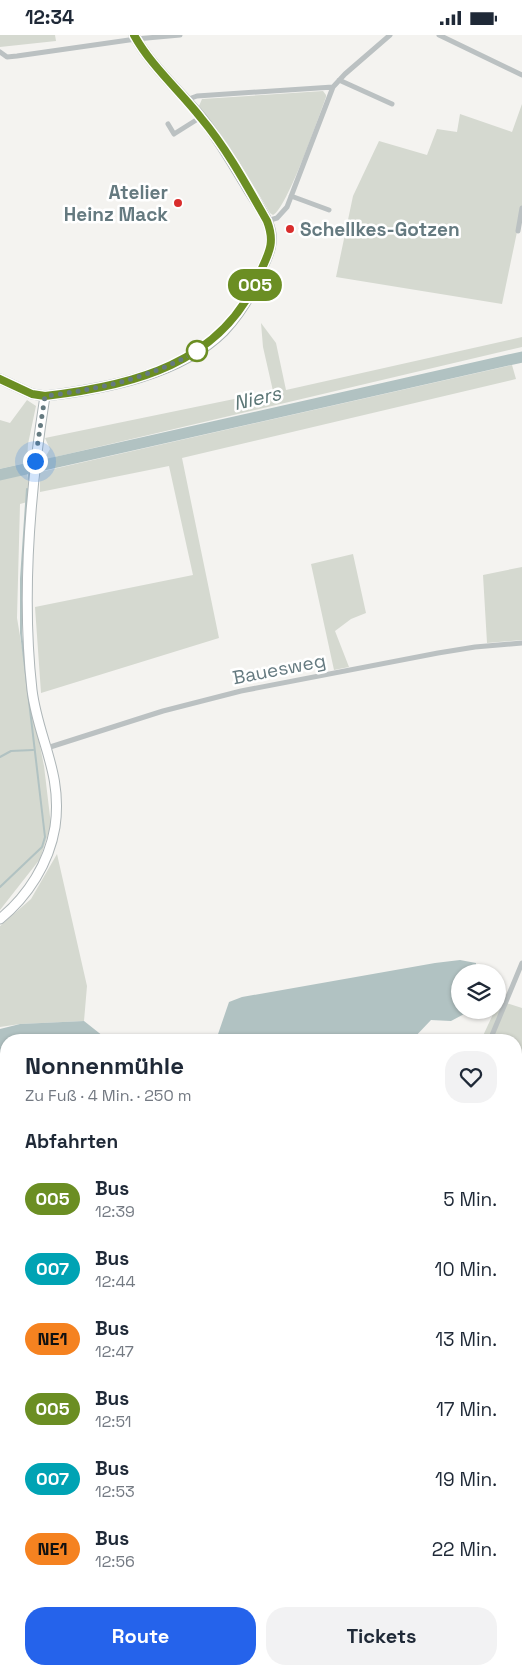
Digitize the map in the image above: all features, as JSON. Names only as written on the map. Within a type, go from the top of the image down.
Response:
[{"type":"street","points":[[0,52],[7,57],[135,37],[180,35]]},
{"type":"street","points":[[267,221],[278,218],[282,214],[291,196],[333,87],[390,35]]},
{"type":"street","points":[[439,35],[522,75]]},
{"type":"street","points":[[0,379],[32,394],[45,396],[131,380],[164,369],[198,351],[224,331],[242,307],[257,282],[266,260],[272,242],[271,231],[267,221],[201,117],[155,65],[135,37]]},
{"type":"street","points":[[338,81],[392,104]]},
{"type":"street","points":[[186,100],[205,95],[333,87]]},
{"type":"street","points":[[168,124],[174,134],[201,117]]},
{"type":"street","points":[[291,196],[329,210]]},
{"type":"street","points":[[518,231],[522,209]]},
{"type":"street","points":[[0,919],[17,903],[34,882],[50,845],[54,828],[56,800],[53,769],[33,699],[28,628],[28,562],[35,461],[45,396]]},
{"type":"street","name":"Bauesweg","points":[[47,748],[162,711],[241,691],[475,647],[522,643]]},
{"type":"street","points":[[492,1034],[522,963]]},
{"type":"shaded area","points":[[0,35],[55,35],[56,41],[0,47]]},
{"type":"shaded area","points":[[323,91],[326,97],[302,161],[286,197],[273,215],[239,162],[199,106],[202,99]]},
{"type":"shaded area","points":[[522,104],[522,208],[502,304],[336,277],[353,196],[379,141],[427,155],[437,129],[457,132],[460,114],[512,132]]},
{"type":"shaded area","points":[[261,323],[276,343],[286,390],[522,337],[522,347],[43,461],[50,449],[45,438],[273,391],[263,347]]},
{"type":"shaded area","points":[[512,365],[516,379],[182,458],[219,638],[41,693],[35,607],[193,575],[169,466],[40,492],[40,472]]},
{"type":"shaded area","points":[[27,400],[36,406],[28,444],[27,463],[0,469],[0,420],[10,423]]},
{"type":"shaded area","points":[[27,463],[27,473],[0,479],[0,469]]},
{"type":"shaded area","points":[[27,473],[31,501],[20,504],[17,618],[44,766],[51,825],[40,859],[0,910],[0,479]]},
{"type":"shaded area","points":[[353,554],[366,613],[351,619],[335,631],[349,667],[334,670],[311,564]]},
{"type":"shaded area","points":[[522,567],[522,640],[487,643],[483,575]]},
{"type":"shaded area","points":[[57,854],[87,986],[84,1021],[20,1024],[0,1027],[0,926],[31,899]]},
{"type":"shaded area","points":[[460,960],[476,963],[451,964],[451,1019],[455,1019],[451,1021],[431,1020],[418,1034],[218,1034],[229,1002],[242,997],[435,963]]},
{"type":"shaded area","points":[[506,1003],[522,1008],[522,1034],[484,1034],[491,1019],[506,1019]]},
{"type":"shaded area","points":[[84,1021],[100,1034],[0,1034],[0,1029],[20,1024]]},
{"type":"waterway","name":"Niers","points":[[0,475],[522,357]]},
{"type":"waterway","points":[[29,468],[29,479]]},
{"type":"waterway","points":[[0,887],[42,847],[45,837],[21,633],[21,579],[27,489]]},
{"type":"waterway","points":[[0,757],[11,751],[33,750]]},
{"type":"bus line","name":"005","points":[[0,379],[32,394],[45,396],[131,380],[164,369],[198,351],[224,331],[242,307],[257,282],[271,247],[272,237],[267,221],[217,140],[201,117],[155,65],[134,35]]},
{"type":"place","name":"Atelier Heinz Mack","points":[[178,203]]},
{"type":"place","name":"Schellkes-Gotzen","points":[[290,229]]},
{"type":"route","points":[[35,461],[45,396],[131,380],[164,369],[197,351]]}]
